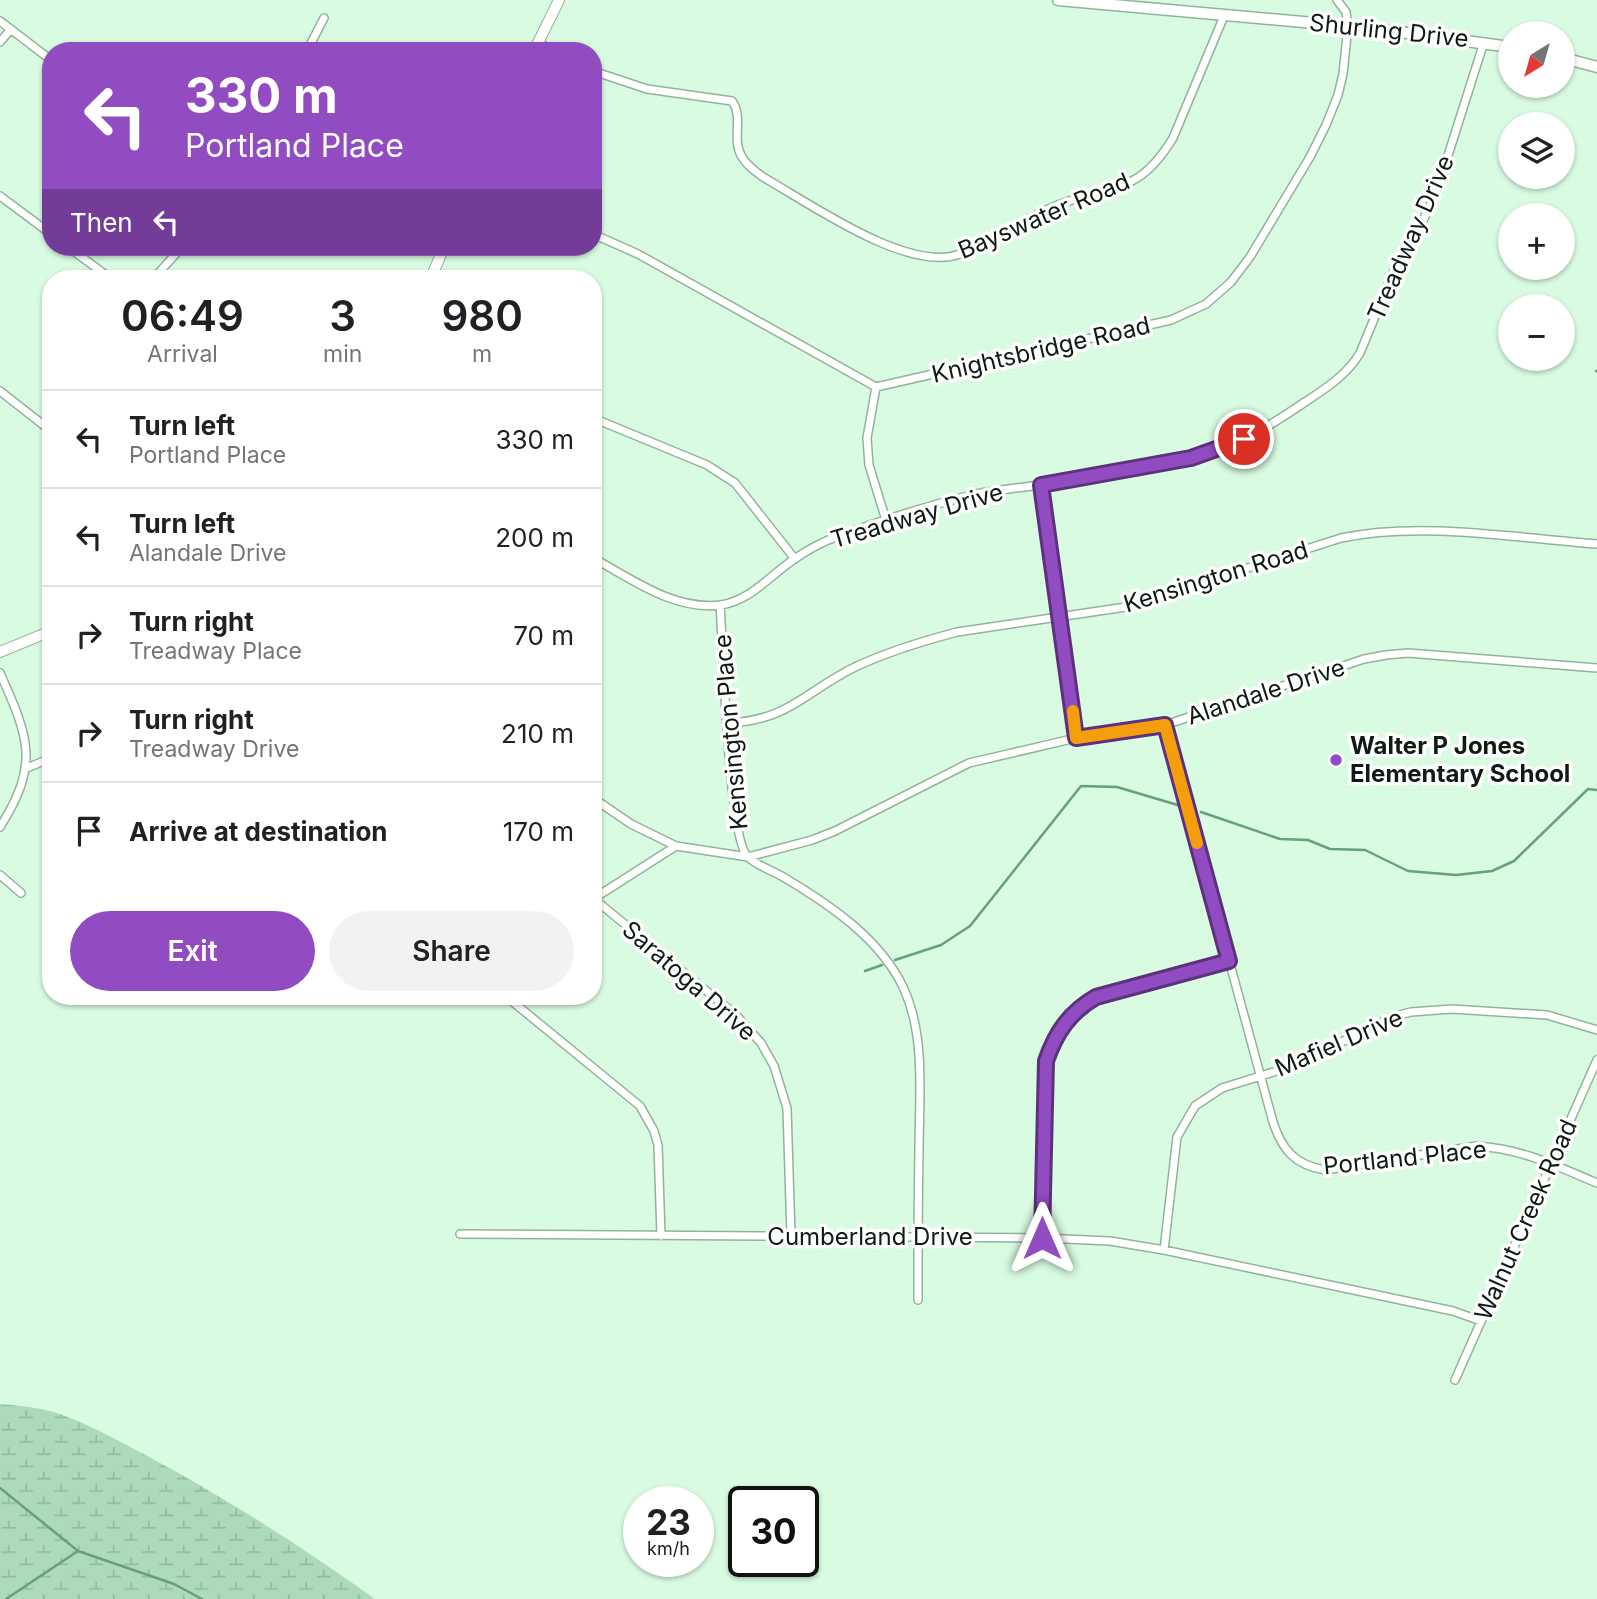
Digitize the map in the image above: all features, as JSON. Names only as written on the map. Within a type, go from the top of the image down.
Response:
[{"type":"main road","name":"Shurling Drive","points":[[1058,0],[1348,26],[1498,45]]},
{"type":"main road","points":[[1575,61],[1597,67]]},
{"type":"street","points":[[538,42],[559,0]]},
{"type":"street","points":[[1147,0],[1155,9]]},
{"type":"street","points":[[1337,0],[1346,12],[1348,26]]},
{"type":"street","name":"Bayswater Road","points":[[602,74],[647,89],[732,101],[737,107],[737,146],[740,156],[763,177],[881,243],[914,255],[942,257],[973,248],[1059,205],[1119,188],[1150,169],[1173,138],[1224,16]]},
{"type":"street","points":[[312,42],[324,18]]},
{"type":"street","points":[[0,21],[42,53]]},
{"type":"street","name":"Knightsbridge Road","points":[[876,387],[1171,320],[1206,304],[1231,282],[1250,257],[1321,136],[1338,95],[1348,26]]},
{"type":"street","points":[[0,42],[11,29]]},
{"type":"street","name":"Treadway Drive","points":[[602,563],[680,602],[702,606],[720,605],[743,598],[757,590],[795,559],[836,537],[886,520],[976,494],[1191,458],[1258,432],[1343,375],[1360,353],[1386,286],[1434,198],[1484,42]]},
{"type":"street","points":[[0,195],[42,227]]},
{"type":"street","points":[[602,238],[638,254],[876,387],[867,439],[869,466],[886,520]]},
{"type":"street","points":[[80,256],[99,270]]},
{"type":"street","points":[[161,270],[174,256]]},
{"type":"street","points":[[0,391],[42,424]]},
{"type":"street","points":[[602,422],[707,465],[735,483],[795,559]]},
{"type":"street","points":[[1041,485],[1076,738]]},
{"type":"street","name":"Kensington Road","points":[[728,723],[769,717],[787,710],[856,667],[930,639],[957,632],[1126,607],[1365,533],[1426,531],[1597,544]]},
{"type":"street","name":"Kensington Place","points":[[720,605],[731,783],[740,843],[748,857]]},
{"type":"street","points":[[0,652],[42,635]]},
{"type":"street","name":"Alandale Drive","points":[[602,804],[631,824],[676,846],[748,857],[803,843],[835,831],[958,766],[1076,738],[1165,725],[1364,659],[1408,653],[1597,668]]},
{"type":"street","points":[[0,673],[21,726],[27,754],[27,768],[13,807],[0,827]]},
{"type":"street","name":"Portland Place","points":[[1165,725],[1279,1142],[1293,1158],[1311,1168],[1325,1170],[1477,1146],[1516,1151],[1597,1183]]},
{"type":"street","points":[[27,768],[42,762]]},
{"type":"street","points":[[602,893],[676,846]]},
{"type":"street","points":[[748,857],[797,885],[850,923],[883,955],[904,989],[917,1034],[919,1055],[918,1300]]},
{"type":"street","points":[[0,875],[21,894]]},
{"type":"street","name":"Saratoga Drive","points":[[602,906],[736,1015],[761,1043],[774,1066],[788,1108],[791,1236]]},
{"type":"street","points":[[1042,1238],[1046,1061],[1053,1040],[1065,1021],[1086,1002],[1096,997],[1229,961]]},
{"type":"street","points":[[517,1005],[640,1106],[654,1131],[658,1145],[661,1236]]},
{"type":"street","name":"Mafiel Drive","points":[[1164,1250],[1177,1137],[1187,1116],[1204,1098],[1222,1088],[1293,1066],[1392,1017],[1411,1012],[1452,1009],[1539,1014],[1568,1019],[1597,1030]]},
{"type":"street","name":"Walnut Creek Road","points":[[1455,1380],[1597,1060]]},
{"type":"street","name":"Cumberland Drive","points":[[460,1234],[1042,1238],[1111,1241],[1453,1311],[1481,1321]]},
{"type":"green space","points":[[0,1404],[60,1414],[119,1441],[236,1507],[375,1599],[0,1599]]},
{"type":"waterway","points":[[895,960],[941,945],[970,926],[1081,786],[1117,787],[1181,806]]},
{"type":"waterway","points":[[1201,812],[1280,839],[1308,840],[1330,849],[1365,850],[1408,871],[1456,875],[1492,871],[1514,861],[1588,789],[1597,790]]},
{"type":"waterway","points":[[865,971],[882,965]]},
{"type":"waterway","points":[[0,1488],[78,1551]]},
{"type":"waterway","points":[[6,1599],[78,1551],[174,1584],[202,1599]]},
{"type":"slow traffic","points":[[1073,711],[1076,738],[1165,725],[1197,843]]},
{"type":"place","name":"Walter P Jones Elementary School","points":[[1336,760]]},
{"type":"route","points":[[1042,1238],[1046,1061],[1053,1040],[1065,1021],[1086,1002],[1113,990],[1229,961],[1165,725],[1076,738],[1041,485],[1191,458],[1244,439]]}]
